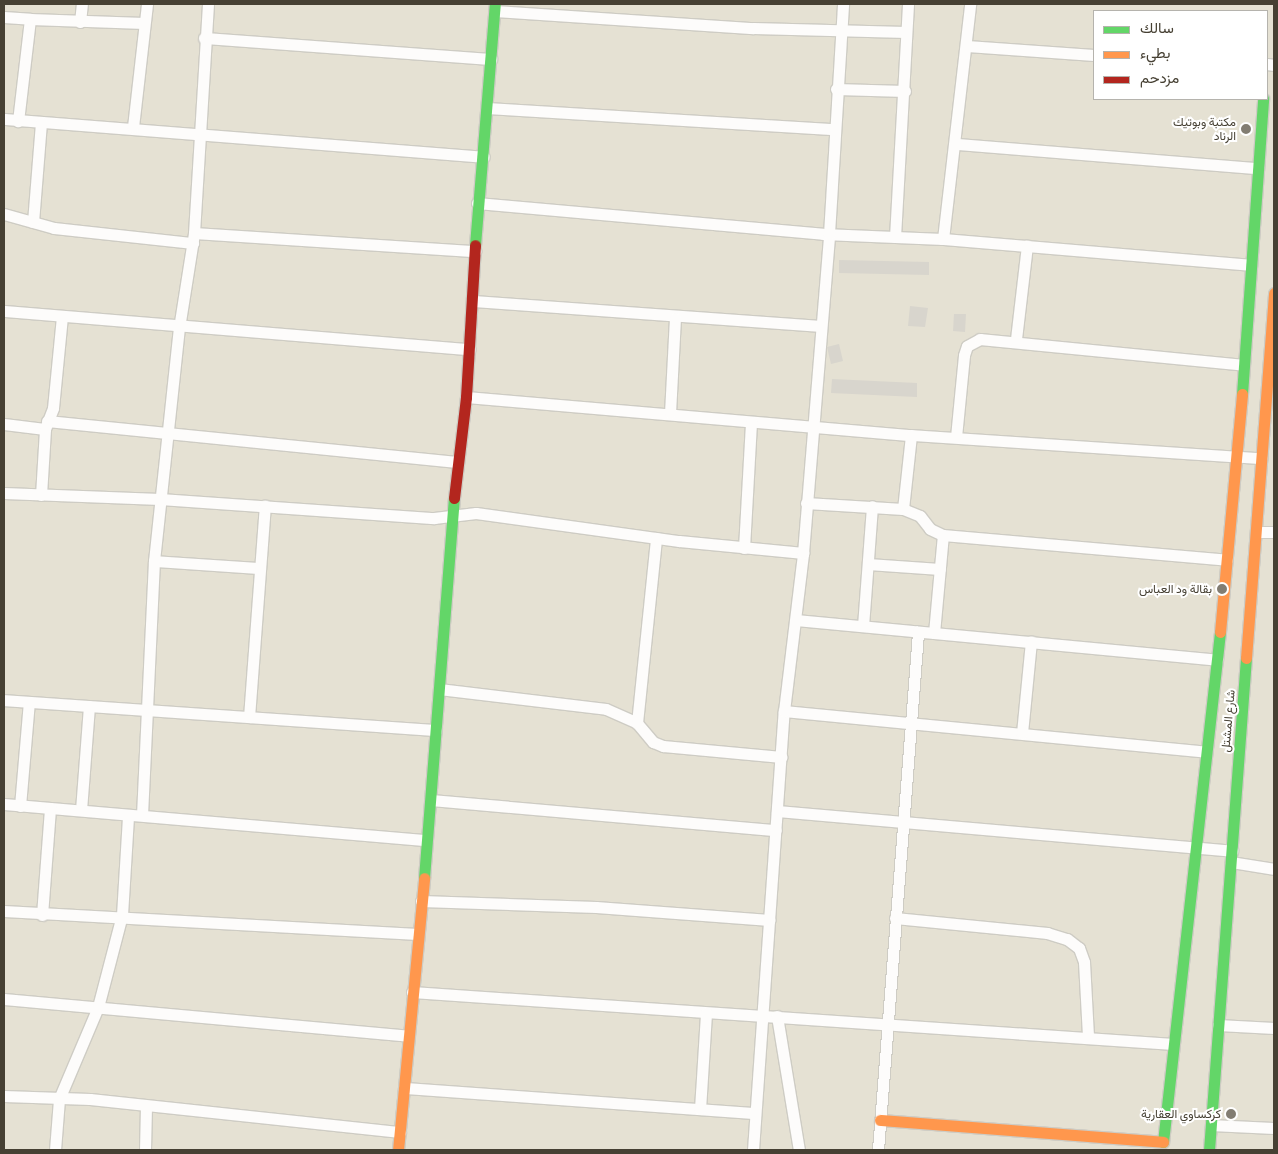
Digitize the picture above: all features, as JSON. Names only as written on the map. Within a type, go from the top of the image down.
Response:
[{"type":"street","points":[[80,22],[82,4]]},
{"type":"street","points":[[134,128],[147,4]]},
{"type":"street","points":[[142,815],[154,561],[179,328],[194,238],[201,136],[204,38],[208,4]]},
{"type":"street","points":[[753,1150],[754,1114],[770,920],[784,711],[796,620],[819,326],[829,234],[836,89],[843,4]]},
{"type":"street","points":[[895,237],[905,91],[908,4]]},
{"type":"street","points":[[943,238],[957,144],[970,4]]},
{"type":"street","points":[[398,1150],[431,800],[452,515],[466,397],[477,203],[483,157],[495,7],[842,31],[906,32]]},
{"type":"street","points":[[4,17],[80,22],[144,23]]},
{"type":"street","points":[[18,121],[30,19]]},
{"type":"street","points":[[204,38],[491,59]]},
{"type":"street","points":[[967,46],[1093,55]]},
{"type":"street","points":[[836,89],[905,91]]},
{"type":"street","points":[[880,1120],[1106,1138],[1162,1147],[1194,849],[1217,660],[1237,459],[1263,100]]},
{"type":"street","points":[[487,108],[834,129]]},
{"type":"street","points":[[4,120],[134,128],[201,136],[483,157]]},
{"type":"street","points":[[33,222],[41,122]]},
{"type":"street","points":[[957,144],[1258,168]]},
{"type":"street","points":[[477,203],[829,234],[943,238],[1250,265]]},
{"type":"street","points":[[4,214],[54,228],[194,238],[475,251]]},
{"type":"street","points":[[1016,340],[1027,246]]},
{"type":"street","name":"شارع المشتل","points":[[1208,1150],[1258,532],[1262,437],[1271,361],[1274,293]]},
{"type":"street","points":[[472,301],[675,318],[819,326]]},
{"type":"street","points":[[4,311],[179,328],[469,348]]},
{"type":"street","points":[[41,494],[46,425],[53,408],[62,316]]},
{"type":"street","points":[[670,413],[675,318]]},
{"type":"street","points":[[956,437],[967,346],[985,338],[1244,365]]},
{"type":"street","points":[[466,397],[911,435],[1237,459],[1261,458]]},
{"type":"street","points":[[744,548],[751,422]]},
{"type":"street","points":[[4,424],[168,432],[457,462]]},
{"type":"street","points":[[903,509],[911,435]]},
{"type":"street","points":[[1262,437],[1274,436]]},
{"type":"street","points":[[4,493],[160,499],[434,518],[452,515],[506,516],[656,538],[802,553]]},
{"type":"street","points":[[806,503],[903,509],[920,516],[930,529],[942,535],[1227,560]]},
{"type":"street","points":[[249,717],[265,506]]},
{"type":"street","points":[[863,626],[872,506]]},
{"type":"street","points":[[1258,532],[1274,532]]},
{"type":"street","points":[[934,633],[942,535]]},
{"type":"street","points":[[637,723],[656,538]]},
{"type":"street","points":[[154,561],[260,568]]},
{"type":"street","points":[[868,564],[940,570]]},
{"type":"street","points":[[796,620],[1217,660]]},
{"type":"street","points":[[878,1150],[909,722],[918,632]]},
{"type":"street","points":[[1022,733],[1031,641]]},
{"type":"street","points":[[439,689],[606,709],[637,723],[653,742],[663,746],[781,757]]},
{"type":"street","points":[[4,700],[436,730]]},
{"type":"street","points":[[20,806],[29,702]]},
{"type":"street","points":[[81,810],[89,706]]},
{"type":"street","points":[[784,711],[1206,752]]},
{"type":"street","points":[[431,800],[776,830]]},
{"type":"street","points":[[4,804],[426,840]]},
{"type":"street","points":[[42,915],[50,808]]},
{"type":"street","points":[[778,811],[1194,849],[1274,869]]},
{"type":"street","points":[[55,1150],[59,1099],[98,1007],[122,915],[128,816]]},
{"type":"street","points":[[420,902],[596,907],[770,920]]},
{"type":"street","points":[[4,911],[42,915],[122,915],[418,934]]},
{"type":"street","points":[[895,918],[1047,933],[1067,939],[1079,948],[1086,970],[1088,1037]]},
{"type":"street","points":[[412,992],[706,1013],[887,1022],[1172,1044]]},
{"type":"street","points":[[4,999],[408,1036]]},
{"type":"street","points":[[700,1109],[706,1013]]},
{"type":"street","points":[[777,1016],[799,1150]]},
{"type":"street","points":[[1218,1025],[1274,1028]]},
{"type":"street","points":[[404,1088],[754,1114]]},
{"type":"street","points":[[4,1096],[146,1106],[400,1132]]},
{"type":"street","points":[[145,1150],[146,1106]]},
{"type":"street","points":[[1211,1125],[1274,1128]]},
{"type":"street","points":[[1105,1150],[1106,1138]]},
{"type":"shaded area","points":[[4,4],[1274,4],[1274,1150],[4,1150]]},
{"type":"building","points":[[839,260],[929,262],[929,275],[839,273]]},
{"type":"building","points":[[910,306],[928,308],[925,327],[908,326]]},
{"type":"building","points":[[954,314],[966,314],[965,332],[953,331]]},
{"type":"building","points":[[839,344],[843,361],[831,364],[827,347]]},
{"type":"building","points":[[832,379],[917,383],[917,397],[831,393]]},
{"type":"traffic: fast","points":[[475,245],[495,4]]},
{"type":"traffic: fast","points":[[1242,394],[1263,100]]},
{"type":"traffic: fast","points":[[424,878],[454,498]]},
{"type":"traffic: fast","points":[[1163,1142],[1220,632]]},
{"type":"traffic: fast","points":[[1209,1150],[1246,658]]},
{"type":"traffic: slow","points":[[1246,658],[1274,293]]},
{"type":"traffic: slow","points":[[1220,632],[1242,394]]},
{"type":"traffic: slow","points":[[398,1150],[424,878]]},
{"type":"traffic: slow","points":[[880,1120],[1163,1142]]},
{"type":"traffic: jam","points":[[454,498],[466,397],[475,245]]},
{"type":"place","name":"مكتبة وبوتيك الرناد","points":[[1246,129]]},
{"type":"place","name":"بقالة ود العباس","points":[[1222,589]]},
{"type":"place","name":"كركساوي العقارية","points":[[1231,1114]]}]
